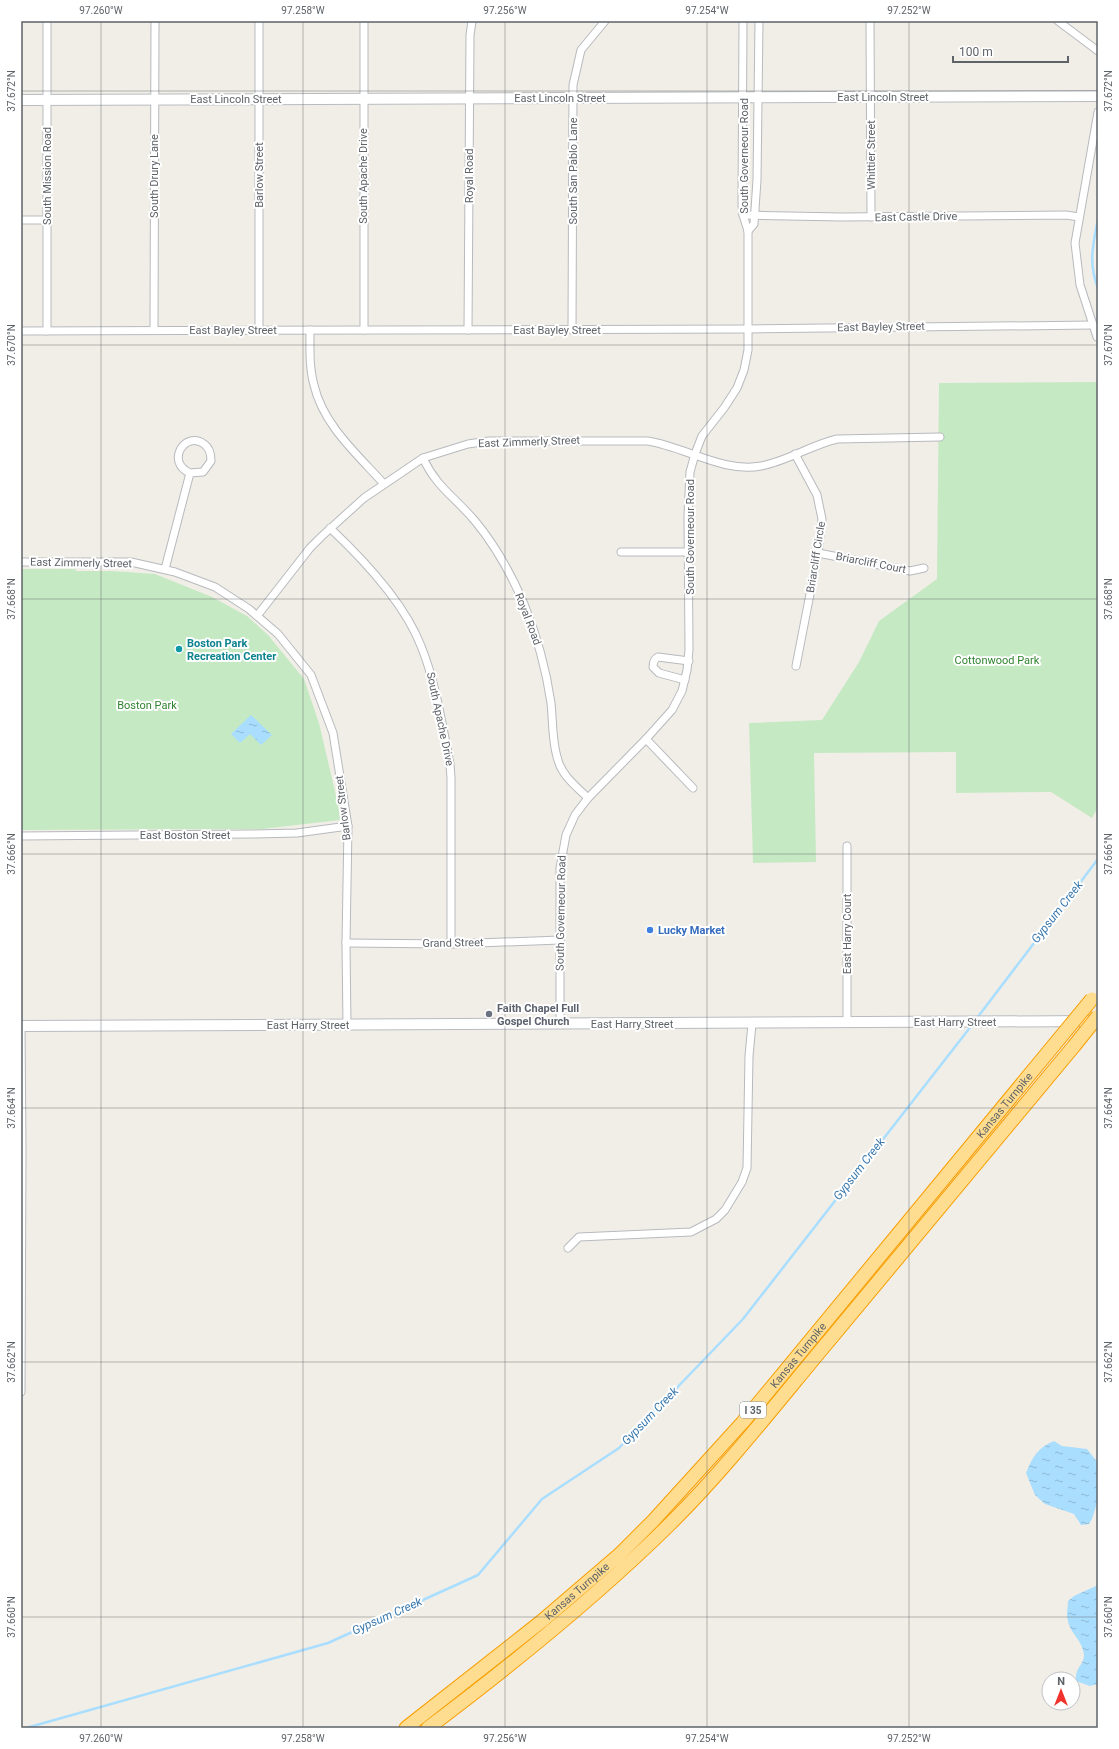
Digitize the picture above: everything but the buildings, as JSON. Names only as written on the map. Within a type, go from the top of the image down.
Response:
[{"type":"highway","name":"Kansas Turnpike","points":[[406,1728],[588,1583],[652,1521],[743,1422],[1095,995]]},
{"type":"highway","name":"Kansas Turnpike","points":[[428,1728],[528,1651],[602,1589],[672,1522],[708,1484],[763,1420],[1098,1016]]},
{"type":"street","name":"South Mission Road","points":[[47,21],[47,331]]},
{"type":"street","name":"South Drury Lane","points":[[154,330],[155,21]]},
{"type":"street","name":"Barlow Street","points":[[258,330],[260,21]]},
{"type":"street","name":"South Apache Drive","points":[[364,21],[364,330]]},
{"type":"street","name":"Royal Road","points":[[468,330],[470,35],[472,21]]},
{"type":"street","name":"South San Pablo Lane","points":[[572,330],[574,85],[581,50],[605,21]]},
{"type":"street","name":"South Governeour Road","points":[[560,1024],[560,868],[563,846],[571,824],[588,798],[646,739],[672,710],[679,696],[685,680],[689,661],[689,482],[695,454],[706,430],[724,408],[737,388],[746,359],[749,329],[748,231],[743,215],[743,21]]},
{"type":"street","name":"South Governeour Road","points":[[754,215],[757,180],[758,21]]},
{"type":"street","name":"Whittier Street","points":[[870,21],[871,217]]},
{"type":"street","points":[[1058,21],[1098,51]]},
{"type":"street","name":"East Lincoln Street","points":[[21,100],[1098,96]]},
{"type":"street","points":[[1097,337],[1086,306],[1077,271],[1075,243],[1098,112]]},
{"type":"street","name":"East Castle Drive","points":[[743,215],[871,217],[1066,215],[1079,217]]},
{"type":"street","points":[[748,231],[754,224],[754,215]]},
{"type":"street","points":[[21,220],[47,220]]},
{"type":"street","name":"East Bayley Street","points":[[21,331],[572,330],[1093,325]]},
{"type":"street","points":[[310,330],[311,373],[314,386],[325,413],[342,438],[384,484]]},
{"type":"street","name":"East Zimmerly Street","points":[[21,562],[131,562],[164,569],[215,587],[257,616],[310,548],[364,498],[423,458],[468,444],[505,440],[648,441],[660,443],[736,466],[760,466],[795,454],[823,442],[842,438],[940,437]]},
{"type":"street","points":[[198,441],[206,446],[210,451],[211,461],[203,472],[195,474],[190,473],[182,468],[178,460],[178,455],[186,443],[198,441]]},
{"type":"street","name":"Briarcliff Circle","points":[[795,454],[810,480],[820,506],[822,524],[818,553],[796,666]]},
{"type":"street","name":"Royal Road","points":[[423,458],[437,482],[467,512],[486,536],[523,603],[536,636],[543,663],[551,702],[558,760],[567,777],[588,798]]},
{"type":"street","points":[[164,569],[190,473]]},
{"type":"street","name":"South Apache Drive","points":[[330,528],[372,572],[396,602],[420,644],[430,670],[449,756],[451,778],[451,944]]},
{"type":"street","points":[[621,552],[689,552]]},
{"type":"street","name":"Briarcliff Court","points":[[818,553],[910,571],[924,568]]},
{"type":"street","name":"Barlow Street","points":[[257,616],[278,634],[311,675],[332,733],[348,826],[346,943],[348,1025]]},
{"type":"street","points":[[685,680],[659,673],[653,667],[655,659],[658,658],[689,661]]},
{"type":"street","points":[[646,739],[693,788]]},
{"type":"street","name":"East Boston Street","points":[[21,836],[296,833],[348,826]]},
{"type":"street","name":"East Harry Court","points":[[847,846],[847,1023]]},
{"type":"street","name":"Grand Street","points":[[346,943],[451,944],[560,940]]},
{"type":"street","name":"East Harry Street","points":[[21,1026],[133,1024],[752,1024],[936,1021],[1098,1021]]},
{"type":"street","points":[[568,1248],[578,1237],[691,1232],[716,1219],[724,1210],[742,1182],[747,1168],[749,1056],[752,1024]]},
{"type":"street","points":[[21,1026],[21,1392]]},
{"type":"green space","name":"Cottonwood Park","points":[[1098,382],[1098,807],[1092,818],[1051,792],[956,793],[956,752],[814,753],[816,862],[753,863],[749,723],[822,720],[859,662],[879,621],[937,579],[939,383]]},
{"type":"green space","name":"Boston Park","points":[[21,569],[75,569],[76,571],[112,571],[155,574],[212,597],[247,616],[268,635],[304,679],[319,723],[341,817],[340,820],[262,829],[21,830]]},
{"type":"water","points":[[251,715],[272,735],[261,745],[250,734],[240,743],[231,734]]},
{"type":"water","points":[[1054,1441],[1062,1446],[1087,1449],[1098,1463],[1098,1500],[1089,1524],[1081,1525],[1074,1514],[1045,1504],[1035,1495],[1026,1473],[1036,1454],[1048,1443]]},
{"type":"water","points":[[1098,1585],[1098,1684],[1090,1686],[1081,1683],[1081,1671],[1077,1671],[1084,1658],[1083,1650],[1069,1625],[1067,1616],[1068,1601],[1074,1596]]},
{"type":"waterway","points":[[1098,219],[1092,254],[1093,271],[1098,288]]},
{"type":"waterway","name":"Gypsum Creek","points":[[977,1018],[1098,859]]},
{"type":"waterway","name":"Gypsum Creek","points":[[26,1728],[328,1643],[478,1575],[542,1499],[619,1448],[743,1319],[972,1025]]},
{"type":"place","name":"Boston Park Recreation Center","points":[[179,649]]},
{"type":"place","name":"Lucky Market","points":[[650,930]]},
{"type":"place","name":"Faith Chapel Full Gospel Church","points":[[489,1014]]}]
